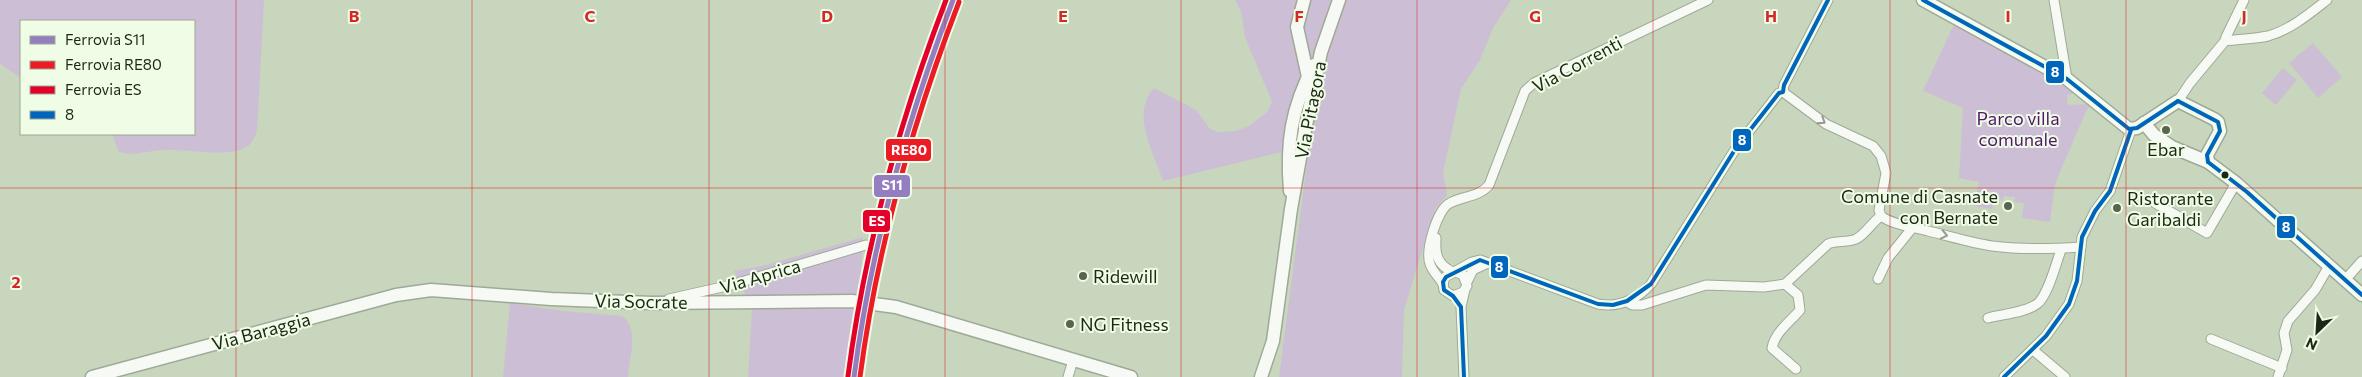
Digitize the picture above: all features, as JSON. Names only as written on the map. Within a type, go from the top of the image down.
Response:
[{"type":"street","points":[[1304,0],[1297,27],[1308,77]]},
{"type":"street","points":[[1321,52],[1339,0]]},
{"type":"street","name":"Via Correnti","points":[[1443,284],[1430,265],[1429,260],[1431,239],[1444,206],[1482,192],[1489,186],[1522,97],[1530,86],[1607,47],[1708,0]]},
{"type":"street","points":[[1783,92],[1784,85],[1828,0]]},
{"type":"street","points":[[1923,0],[2067,79],[2126,128],[2131,130]]},
{"type":"street","points":[[2054,0],[2067,79]]},
{"type":"street","points":[[2004,377],[2046,336],[2069,304],[2076,281],[2082,237],[2095,211],[2110,191],[2131,130],[2178,101],[2190,83],[2226,41],[2226,37],[2244,0]]},
{"type":"street","points":[[2226,41],[2256,38],[2278,32],[2296,23],[2327,0]]},
{"type":"street","name":"Via Pitagora","points":[[1291,209],[1288,142],[1291,125],[1308,77],[1321,52]]},
{"type":"street","name":"Via Pitagora","points":[[1261,374],[1273,341],[1291,209],[1321,52]]},
{"type":"street","points":[[1783,92],[1826,124],[1873,146],[1881,156],[1886,172],[1879,210],[1881,216],[1886,220],[1991,246],[2061,250],[2081,247]]},
{"type":"street","points":[[1461,307],[1453,296],[1446,292],[1443,284],[1447,275],[1480,260],[1608,306],[1627,302],[1644,291],[1651,284],[1736,148],[1779,93],[1783,92]]},
{"type":"street","points":[[2178,101],[2218,122],[2220,131],[2209,149],[2207,155],[2208,162]]},
{"type":"street","points":[[2144,123],[2154,135],[2172,147],[2208,162],[2236,183],[2362,295]]},
{"type":"street","points":[[1291,125],[1296,124],[1305,130]]},
{"type":"street","points":[[1288,142],[1292,147],[1303,144]]},
{"type":"street","points":[[2155,203],[2207,233],[2236,183]]},
{"type":"street","points":[[1627,302],[1632,306],[1642,305],[1706,285],[1774,286],[1784,284],[1828,244],[1836,241],[1854,240],[1860,237],[1881,216]]},
{"type":"street","points":[[1878,279],[1888,258],[1913,227]]},
{"type":"street","name":"Via Correnti","points":[[1435,230],[1437,260],[1441,266],[1454,272]]},
{"type":"street","name":"Via Aprica","points":[[652,303],[731,285],[866,245]]},
{"type":"street","points":[[1988,318],[2020,311],[2037,304],[2043,296],[2061,250]]},
{"type":"street","points":[[2345,280],[2362,261]]},
{"type":"street","points":[[1453,296],[1460,294],[1473,270],[1488,263]]},
{"type":"street","points":[[2211,340],[2280,373],[2287,350],[2284,333],[2288,320],[2315,290],[2329,266]]},
{"type":"street","points":[[1454,272],[1463,275],[1466,285],[1461,307],[1465,377]]},
{"type":"street","points":[[1784,284],[1798,295],[1800,310],[1780,332],[1772,348],[1796,369]]},
{"type":"street","name":"Via Socrate","points":[[431,290],[550,299],[652,303],[852,301],[896,306],[1073,360]]},
{"type":"street","name":"Via Baraggia","points":[[92,377],[396,295],[431,290]]},
{"type":"street","points":[[2033,350],[2049,361],[2064,377]]},
{"type":"street","points":[[1068,377],[1073,360],[1131,377]]},
{"type":"green space","points":[[0,0],[264,0],[257,131],[249,145],[240,150],[221,153],[164,150],[132,154],[119,152],[112,135],[195,135],[195,20],[20,20],[20,77],[0,64]]},
{"type":"green space","points":[[1235,0],[1511,0],[1493,28],[1480,60],[1461,89],[1443,173],[1447,195],[1435,209],[1404,310],[1402,377],[1279,377],[1309,148],[1277,153],[1163,181],[1146,134],[1144,121],[1147,98],[1154,88],[1196,110],[1210,129],[1218,132],[1236,131],[1249,126],[1267,112],[1272,102],[1245,37],[1241,11]]},
{"type":"green space","name":"Parco villa comunale","points":[[1954,24],[2063,82],[2076,93],[2067,95],[2067,103],[2070,105],[2092,104],[2086,111],[2055,184],[2050,222],[2022,218],[2024,203],[2014,202],[2015,197],[2004,196],[2003,200],[1994,199],[1992,209],[1974,206],[1979,182],[1959,178],[1963,108],[1923,91]]},
{"type":"green space","points":[[2313,43],[2342,77],[2318,98],[2289,63]]},
{"type":"green space","points":[[2283,68],[2297,80],[2276,105],[2262,93]]},
{"type":"green space","points":[[863,237],[860,287],[853,315],[853,342],[845,377],[748,377],[752,308],[734,271],[766,265]]},
{"type":"green space","points":[[510,303],[563,311],[622,316],[631,328],[632,336],[628,377],[503,377]]},
{"type":"rail line","name":"ES","points":[[848,376],[864,280],[886,185],[913,92],[946,0]]},
{"type":"rail line","name":"S11","points":[[854,377],[870,280],[892,186],[920,92],[953,0]]},
{"type":"rail line","name":"RE80","points":[[860,377],[876,281],[898,186],[926,94],[959,2]]},
{"type":"transit line","name":"8","points":[[1464,377],[1461,307],[1453,296],[1444,290],[1443,282],[1446,277],[1480,260],[1598,304],[1613,305],[1627,301],[1651,284],[1736,148],[1779,93],[1783,92],[1784,85],[1828,0]]},
{"type":"transit line","name":"8","points":[[1923,0],[2067,79],[2129,129],[2137,128],[2178,101]]},
{"type":"transit line","name":"8","points":[[2178,101],[2218,122],[2220,131],[2207,155],[2208,162]]},
{"type":"transit line","name":"8","points":[[2004,377],[2046,336],[2069,304],[2077,281],[2082,237],[2095,211],[2110,191],[2131,130]]},
{"type":"transit line","name":"8","points":[[2208,162],[2247,192],[2362,295]]},
{"type":"place","name":"Ebar","points":[[2166,130]]},
{"type":"place","name":"Comune di Casnate con Bernate","points":[[2008,206]]},
{"type":"place","name":"Ristorante Garibaldi","points":[[2117,208]]},
{"type":"place","name":"Ridewill","points":[[1083,276]]},
{"type":"place","name":"NG Fitness","points":[[1070,324]]}]
